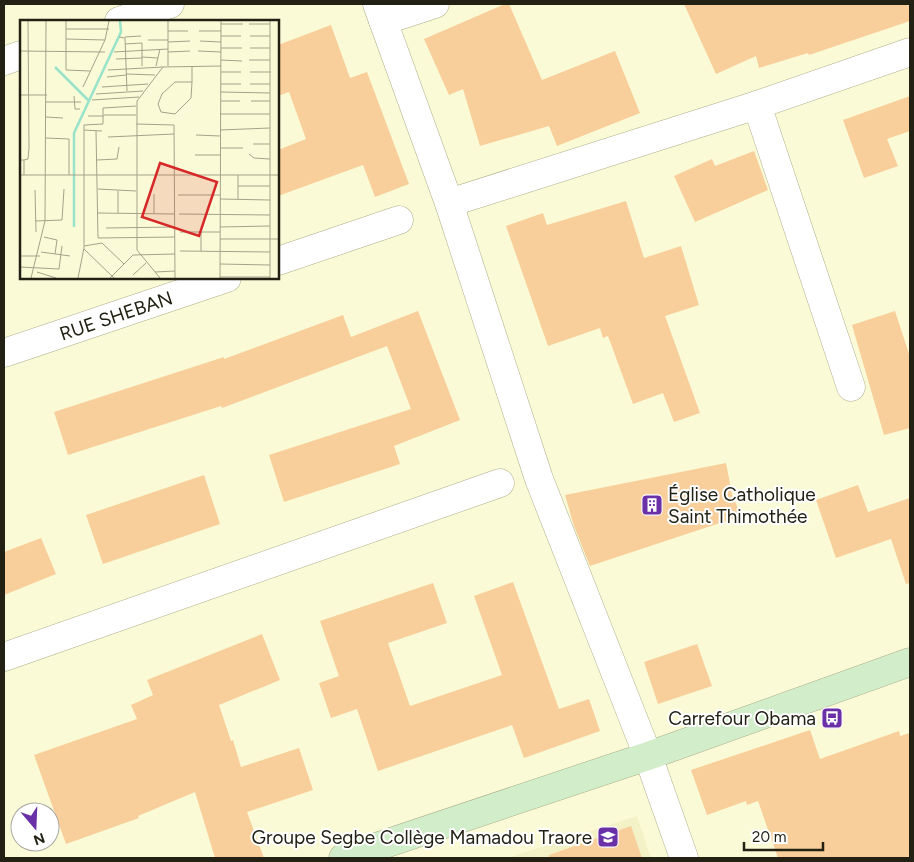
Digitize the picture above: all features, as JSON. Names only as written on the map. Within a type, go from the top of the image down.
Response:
[{"type":"street","points":[[122,20],[170,4]]},
{"type":"street","points":[[435,4],[380,12],[449,203],[539,479],[648,756],[684,858]]},
{"type":"street","points":[[449,203],[757,105],[910,52]]},
{"type":"street","points":[[4,61],[20,55]]},
{"type":"street","points":[[757,105],[851,387]]},
{"type":"street","points":[[279,260],[399,220]]},
{"type":"street","name":"RUE SHEBAN","points":[[4,353],[224,279]]},
{"type":"street","points":[[4,657],[500,483]]},
{"type":"street","points":[[344,858],[648,756],[910,662]]},
{"type":"shaded area","name":"Groupe Segbe Collège Mamadou Traore","points":[[637,816],[651,858],[507,858]]},
{"type":"building","points":[[505,4],[509,4],[542,80],[615,51],[640,113],[557,146],[549,126],[480,146],[463,89],[449,95],[424,39]]},
{"type":"building","points":[[684,4],[910,4],[910,21],[809,55],[808,53],[759,68],[756,56],[716,74]]},
{"type":"building","points":[[331,25],[350,78],[367,72],[409,184],[375,197],[363,165],[279,196],[279,150],[306,139],[289,92],[279,96],[279,45]]},
{"type":"building","points":[[910,96],[910,131],[887,139],[898,166],[864,178],[843,120]]},
{"type":"building","points":[[754,151],[768,190],[695,222],[674,176],[712,159],[715,166]]},
{"type":"building","points":[[626,201],[644,258],[681,246],[699,305],[665,316],[700,413],[674,422],[663,393],[633,404],[608,336],[603,338],[600,328],[548,346],[506,226],[543,213],[547,225]]},
{"type":"building","points":[[418,311],[460,420],[394,446],[400,464],[284,502],[269,455],[411,409],[387,346],[222,408],[221,406],[68,455],[54,412],[224,357],[224,359],[343,315],[351,337]]},
{"type":"building","points":[[895,311],[910,357],[910,428],[884,435],[852,325]]},
{"type":"building","name":"Église Catholique Saint Thimothée","points":[[726,463],[732,494],[741,516],[590,566],[574,526],[565,495]]},
{"type":"building","points":[[204,475],[220,524],[103,564],[86,515]]},
{"type":"building","points":[[858,485],[868,512],[910,498],[910,583],[906,584],[891,539],[836,558],[816,500]]},
{"type":"building","points":[[41,538],[56,574],[4,595],[4,552]]},
{"type":"building","points":[[513,582],[559,709],[589,699],[600,731],[524,758],[512,725],[378,771],[357,709],[331,718],[319,683],[339,676],[320,621],[433,583],[447,623],[388,643],[410,706],[502,675],[474,596]]},
{"type":"building","points":[[262,634],[280,680],[219,705],[241,767],[299,748],[313,790],[247,812],[264,858],[215,858],[195,792],[138,816],[139,818],[66,844],[60,827],[60,802],[51,802],[34,755],[137,719],[131,705],[153,695],[147,680]]},
{"type":"building","points":[[697,644],[712,686],[658,704],[644,662]]},
{"type":"building","points":[[810,730],[820,759],[899,731],[900,736],[910,733],[910,858],[778,858],[758,801],[747,805],[746,801],[707,815],[691,770]]},
{"type":"building","points":[[631,826],[642,858],[549,858],[549,855]]},
{"type":"place","name":"Église Catholique Saint Thimothée","points":[[652,505]]},
{"type":"place","name":"Carrefour Obama","points":[[832,718]]},
{"type":"place","name":"Groupe Segbe Collège Mamadou Traore","points":[[608,837]]}]
